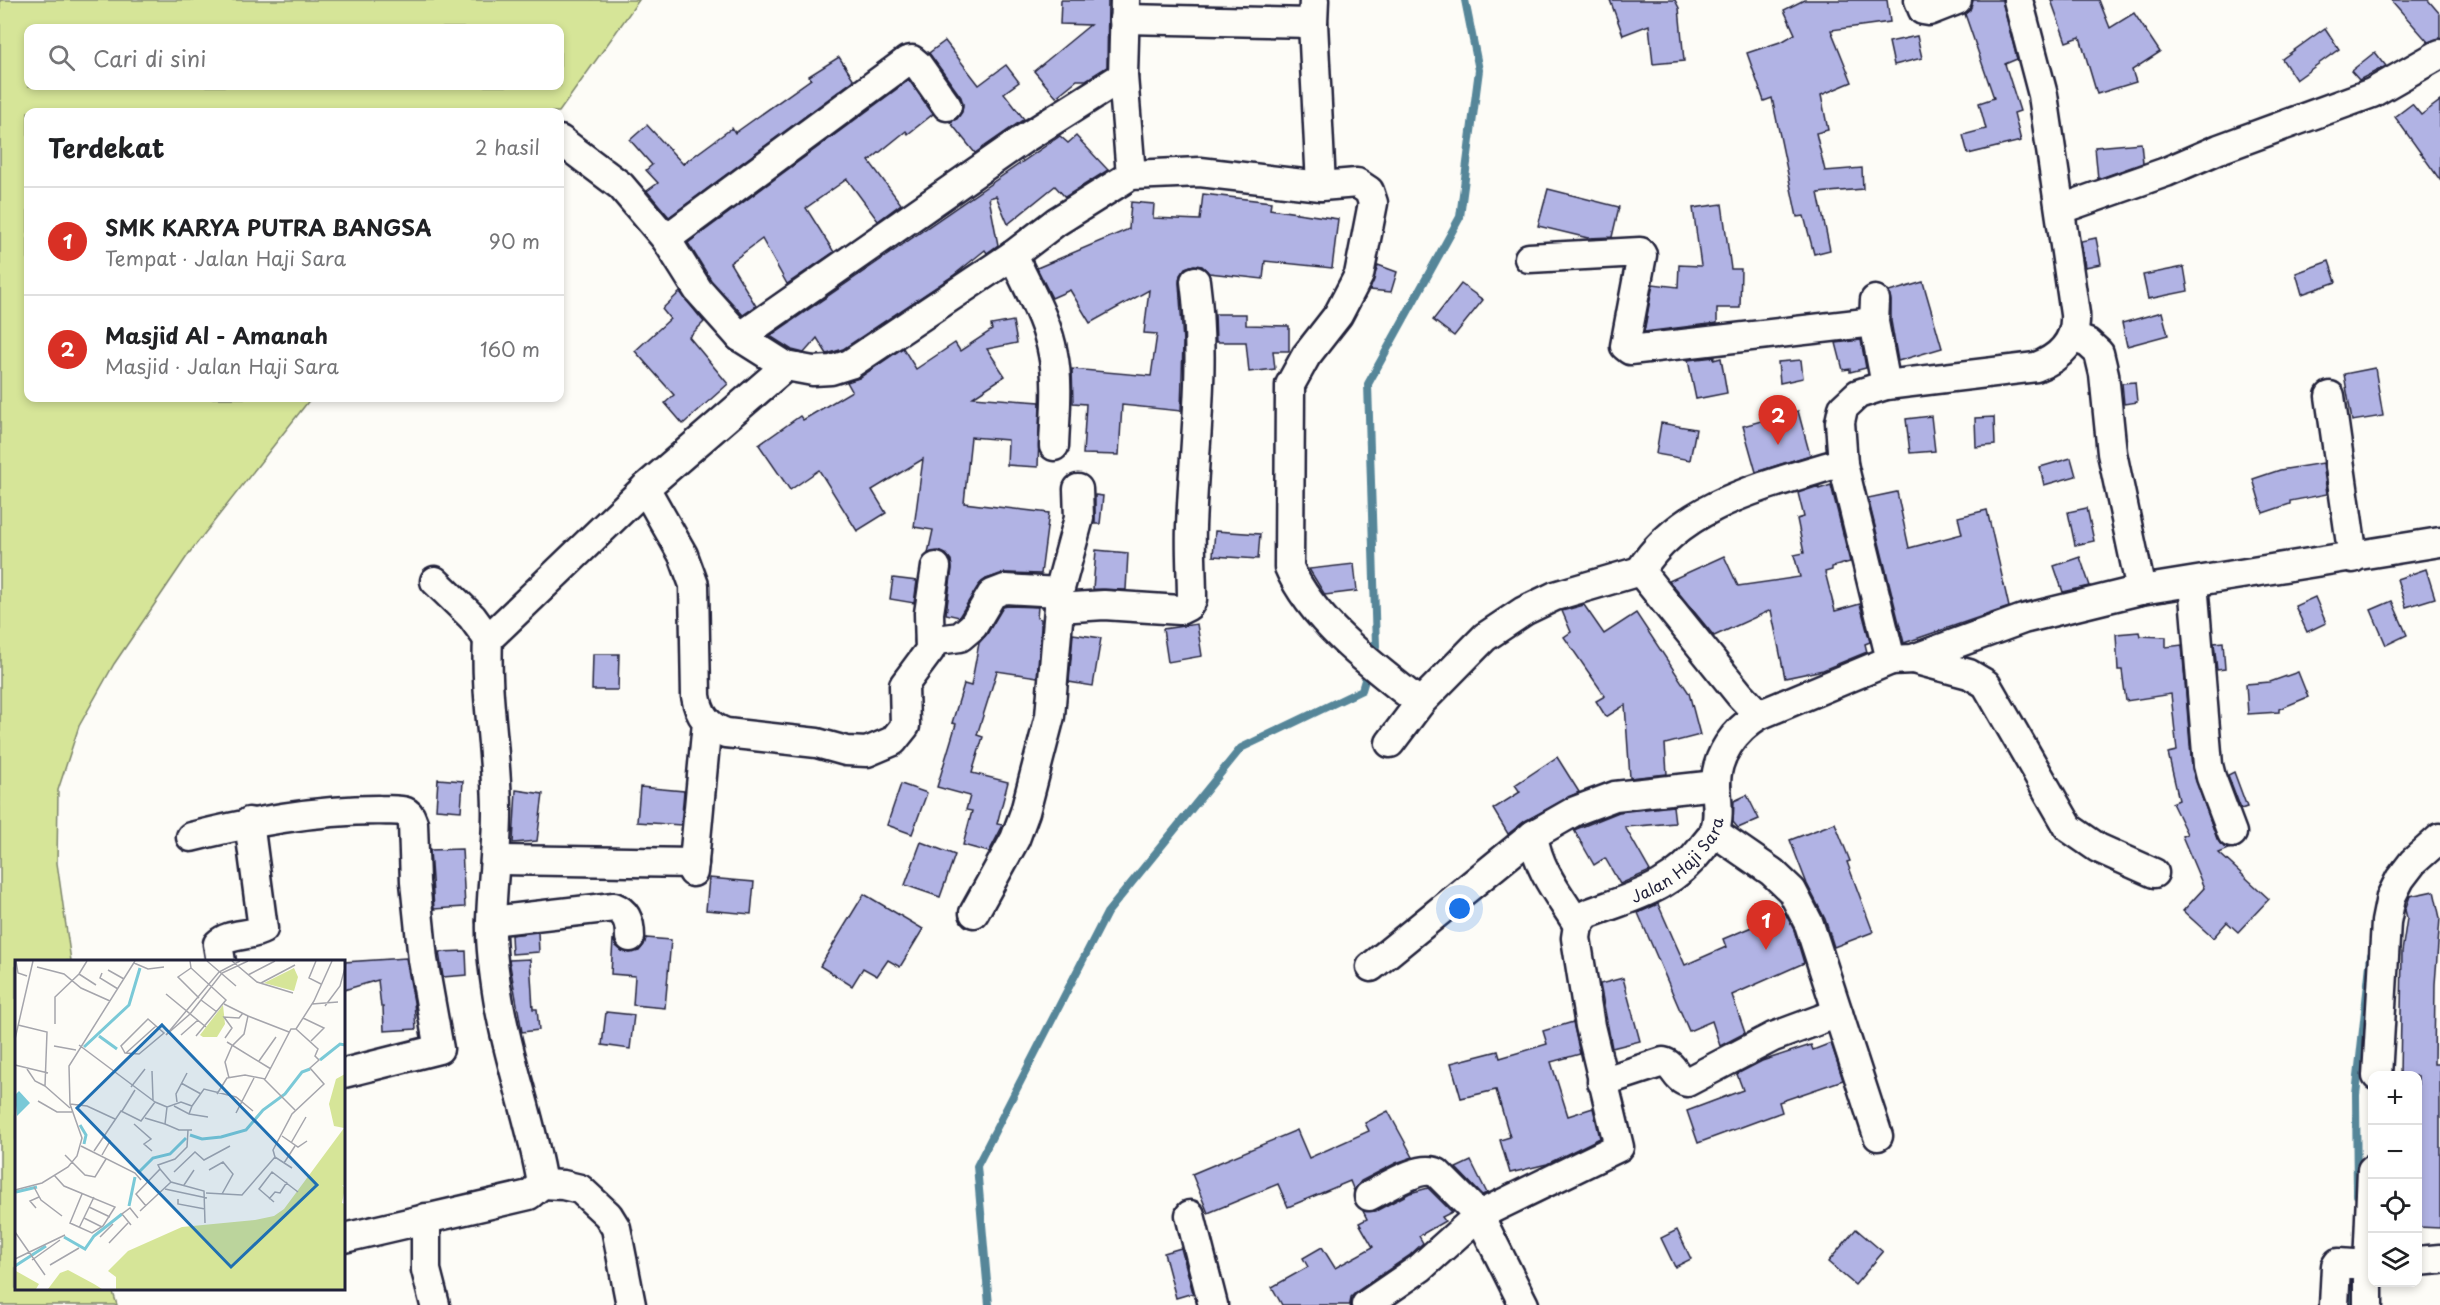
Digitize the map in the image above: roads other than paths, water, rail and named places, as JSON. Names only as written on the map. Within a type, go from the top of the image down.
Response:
[{"type":"street","points":[[1919,0],[1923,10],[1929,11],[1957,0]]},
{"type":"street","points":[[2018,0],[2043,94],[2075,314],[2076,324],[2072,337],[2063,351],[2051,361],[2036,367],[1886,385],[1858,394],[1843,408],[1840,422],[1844,464],[1902,659],[1969,674],[1986,684],[2069,828],[2098,848],[2154,873]]},
{"type":"street","points":[[1131,175],[1123,76],[1124,9],[1313,11],[1321,186]]},
{"type":"street","points":[[2061,209],[2166,172],[2219,149],[2372,93],[2440,54]]},
{"type":"street","points":[[666,238],[907,62],[912,60],[918,65],[947,106]]},
{"type":"street","points":[[740,337],[1022,140],[1123,76]]},
{"type":"street","points":[[564,143],[621,186],[666,238],[698,290],[740,337],[786,366],[813,371],[831,370],[850,364],[1013,255],[1056,222],[1131,175],[1200,172],[1321,186],[1357,183],[1369,191],[1373,202],[1359,275],[1338,315],[1306,356],[1290,385],[1288,567],[1301,592],[1360,655],[1420,703]]},
{"type":"street","points":[[1530,258],[1640,252],[1642,255],[1625,346],[1630,350],[1875,311],[1886,385]]},
{"type":"street","points":[[1013,255],[1047,331],[1054,355],[1056,380],[1054,446]]},
{"type":"street","points":[[930,641],[960,637],[973,626],[992,594],[1005,589],[1059,600],[1104,605],[1180,610],[1188,606],[1192,600],[1191,529],[1200,350],[1200,315],[1195,280]]},
{"type":"street","points":[[2072,337],[2088,343],[2099,353],[2104,374],[2112,453],[2141,590]]},
{"type":"street","points":[[488,639],[645,488],[786,366]]},
{"type":"street","points":[[2330,396],[2353,558]]},
{"type":"street","points":[[1390,743],[1420,703],[1485,637],[1524,611],[1555,596],[1640,571],[1652,552],[1703,510],[1759,487],[1836,464],[1844,464]]},
{"type":"street","points":[[645,488],[683,555],[694,585],[698,709],[707,722],[717,730],[726,733],[817,743],[846,751],[867,752],[893,741],[905,726],[904,685],[930,650],[929,613],[936,567]]},
{"type":"street","points":[[974,913],[1016,839],[1050,716],[1059,600],[1078,518],[1078,489]]},
{"type":"street","name":"Jalan Haji Sara","points":[[1578,925],[1587,914],[1666,883],[1690,864],[1714,832],[1717,817],[1716,785],[1719,770],[1732,738],[1759,715],[1902,659],[2023,619],[2141,590],[2353,558],[2440,542]]},
{"type":"street","points":[[1640,571],[1733,687],[1759,715]]},
{"type":"street","points":[[435,581],[472,617],[488,639],[488,668],[496,767],[496,860],[490,921],[493,962],[500,1011],[542,1184]]},
{"type":"street","points":[[2193,583],[2208,765],[2232,833]]},
{"type":"street","points":[[496,860],[694,867],[707,722]]},
{"type":"street","points":[[1371,967],[1533,835],[1575,811],[1615,796],[1716,785]]},
{"type":"street","points":[[191,837],[249,822],[343,810],[396,811],[410,815],[413,823],[415,882],[423,960],[439,1049],[345,1073]]},
{"type":"street","points":[[222,960],[218,944],[224,938],[254,934],[263,928],[249,822]]},
{"type":"street","points":[[1714,832],[1772,872],[1792,891],[1809,924],[1878,1136]]},
{"type":"street","points":[[1366,1305],[1420,1268],[1479,1215],[1619,1147],[1602,1082],[1582,979],[1576,938],[1578,925],[1541,867],[1536,855],[1533,835]]},
{"type":"street","points":[[2377,1071],[2386,922],[2391,897],[2400,879],[2413,862],[2440,838]]},
{"type":"street","points":[[490,921],[614,906],[621,909],[627,917],[630,937]]},
{"type":"street","points":[[1602,1082],[1663,1062],[1669,1064],[1679,1079],[1687,1082],[1773,1037],[1839,1013]]},
{"type":"street","points":[[1369,1196],[1418,1172],[1431,1170],[1479,1215],[1517,1302]]},
{"type":"street","points":[[2368,1305],[2362,1265],[2372,1179]]},
{"type":"street","points":[[345,1238],[529,1196],[542,1184],[563,1185],[580,1189],[608,1215],[616,1228],[631,1305]]},
{"type":"street","points":[[1190,1215],[1213,1305]]},
{"type":"street","points":[[426,1218],[426,1270],[435,1305]]},
{"type":"street","points":[[2422,1261],[2440,1259]]},
{"type":"street","points":[[2334,1305],[2338,1263],[2362,1265]]},
{"type":"waterway","points":[[1372,658],[1376,646],[1368,384],[1460,217],[1479,70],[1465,0]]},
{"type":"waterway","points":[[989,1305],[977,1166],[1107,913],[1241,748],[1362,690],[1368,670]]},
{"type":"waterway","points":[[2357,1195],[2356,1095],[2371,955]]},
{"type":"waterway","points":[[2353,1305],[2354,1282]]},
{"type":"place","name":"Masjid Al - Amanah","points":[[1778,445]]},
{"type":"place","name":"SMK KARYA PUTRA BANGSA","points":[[1766,950]]}]
